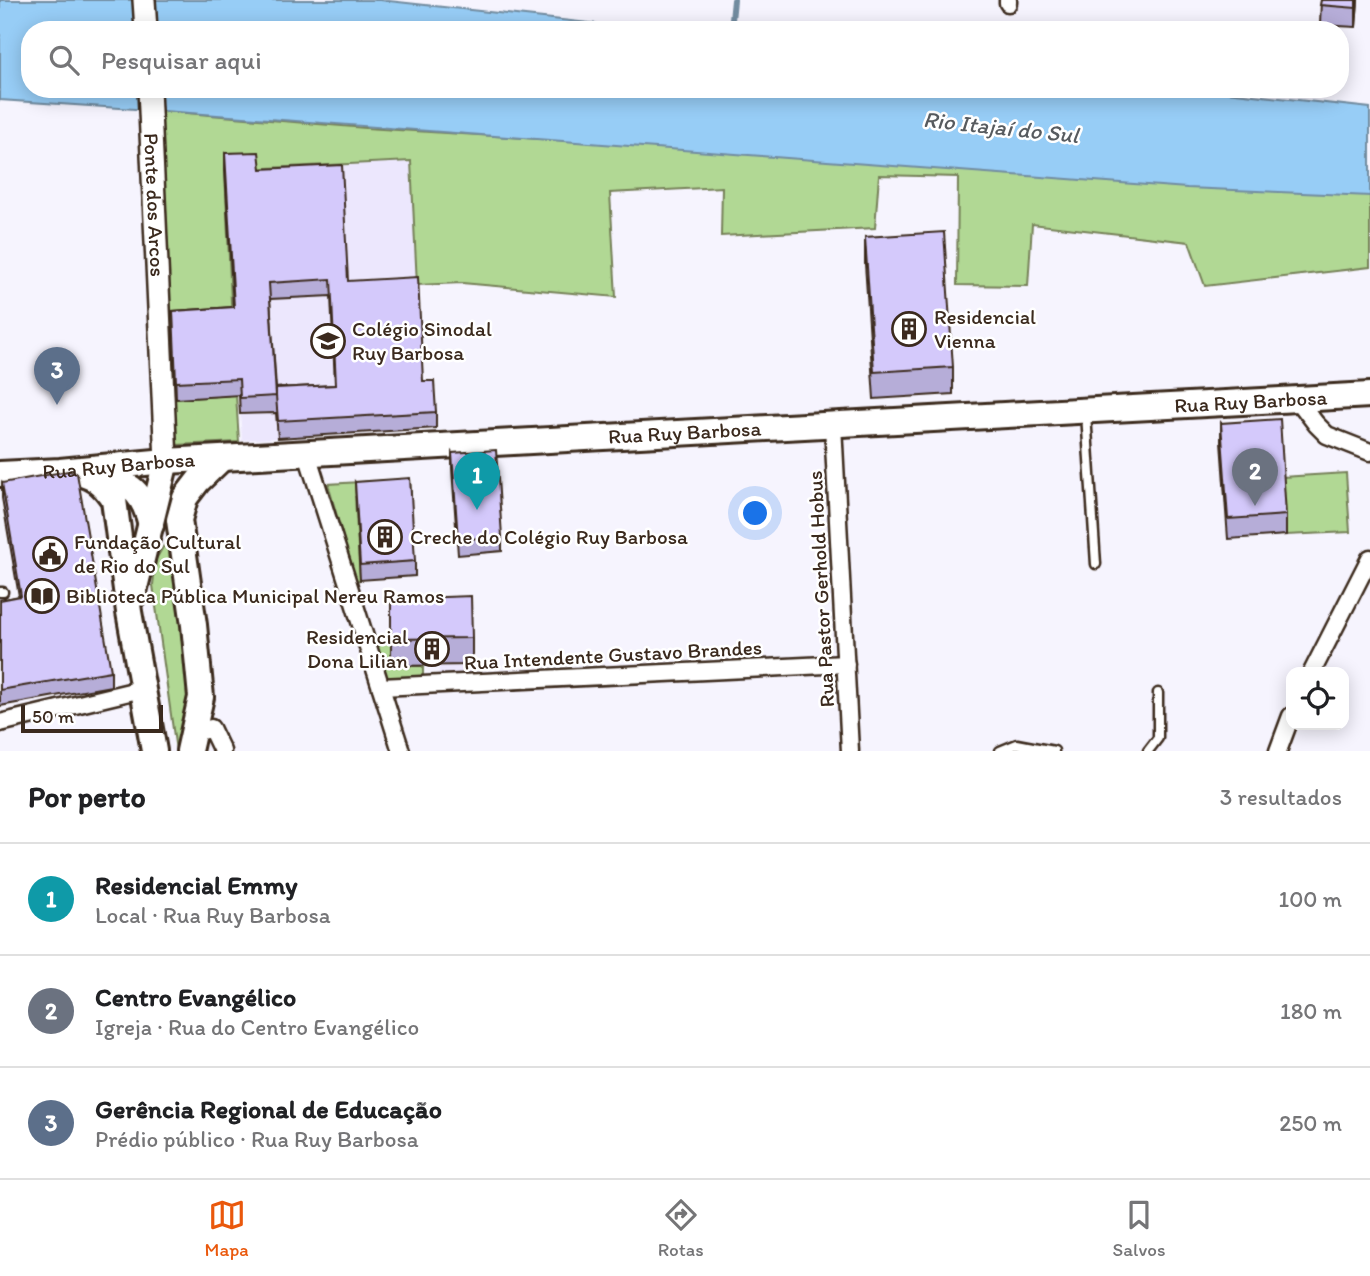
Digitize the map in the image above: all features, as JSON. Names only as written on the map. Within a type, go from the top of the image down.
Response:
[{"type":"main road","points":[[144,0],[145,21]]},
{"type":"main road","name":"Ponte dos Arcos","points":[[149,98],[166,461]]},
{"type":"main road","name":"Rua Ruy Barbosa","points":[[0,474],[166,461],[1365,396]]},
{"type":"main road","points":[[191,743],[201,696],[180,520],[185,498],[221,459]]},
{"type":"main road","points":[[129,612],[166,461]]},
{"type":"main road","points":[[61,471],[111,478],[129,486],[146,506],[151,525]]},
{"type":"main road","points":[[87,474],[104,486],[114,500],[129,612],[154,751]]},
{"type":"street","points":[[1297,399],[1327,435],[1370,452]]},
{"type":"street","name":"Rua Pastor Gerhold Hobus","points":[[833,425],[849,751]]},
{"type":"street","points":[[307,454],[401,751]]},
{"type":"street","points":[[1315,667],[1370,558]]},
{"type":"street","name":"Rua Intendente Gustavo Brandes","points":[[381,687],[846,664]]},
{"type":"street","points":[[0,723],[142,689]]},
{"type":"street","points":[[191,743],[211,728],[222,751]]},
{"type":"street","points":[[1278,751],[1286,729]]},
{"type":"lane","points":[[1086,411],[1096,564]]},
{"type":"lane","points":[[1148,751],[1158,738],[1158,693]]},
{"type":"lane","points":[[1000,751],[1017,744],[1054,751]]},
{"type":"shaded area","name":"Colégio Sinodal Ruy Barbosa","points":[[411,160],[423,397],[435,397],[437,429],[242,440],[225,170]]},
{"type":"shaded area","points":[[472,665],[473,677],[439,678],[439,666]]},
{"type":"green space","points":[[150,110],[366,128],[1370,191],[1370,267],[1205,286],[1189,242],[1032,224],[1028,286],[957,285],[958,177],[879,175],[875,228],[721,236],[722,187],[610,193],[616,297],[462,283],[417,285],[411,161],[225,170],[232,324],[168,328]]},
{"type":"green space","points":[[236,395],[239,442],[175,445],[172,399]]},
{"type":"green space","points":[[1346,473],[1350,532],[1286,535],[1282,477]]},
{"type":"green space","points":[[410,479],[411,493],[355,497],[360,580],[355,581],[328,484]]},
{"type":"green space","points":[[166,542],[189,640],[195,694],[180,751],[176,751],[153,585],[156,559]]},
{"type":"green space","points":[[383,641],[391,641],[392,666],[423,666],[423,679],[385,680],[377,648]]},
{"type":"water","name":"Rio Itajaí do Sul","points":[[0,0],[380,0],[571,21],[21,21],[21,98],[1280,98],[1370,108],[1370,196],[1187,188],[0,100]]},
{"type":"building","points":[[1321,0],[1356,0],[1356,8],[1320,5]]},
{"type":"building","name":"Colégio Sinodal Ruy Barbosa","points":[[259,152],[261,169],[342,165],[348,281],[418,277],[423,381],[434,381],[436,412],[278,421],[276,396],[240,398],[239,379],[176,382],[173,311],[234,307],[225,153]],"holes":[[[331,279],[336,385],[276,388],[276,396],[269,283]]]},
{"type":"building","name":"Residencial Vienna","points":[[944,232],[953,367],[874,372],[865,237]]},
{"type":"building","points":[[1280,419],[1286,515],[1228,519],[1221,423]]},
{"type":"building","points":[[496,450],[502,536],[458,540],[452,453]]},
{"type":"building","name":"Fundação Cultural de Rio do Sul","points":[[68,471],[77,473],[111,671],[0,690],[0,600],[21,596],[2,483]]},
{"type":"building","name":"Creche do Colégio Ruy Barbosa","points":[[410,478],[415,561],[360,565],[355,482]]},
{"type":"building","points":[[471,596],[472,638],[391,639],[391,599]]},
{"type":"waterway","points":[[732,21],[734,0]]},
{"type":"place","name":"Residencial Vienna","points":[[909,329]]},
{"type":"place","name":"Colégio Sinodal Ruy Barbosa","points":[[328,341]]},
{"type":"place","name":"Gerência Regional de Educação","points":[[57,405]]},
{"type":"place","name":"Centro Evangélico","points":[[1255,506]]},
{"type":"place","name":"Residencial Emmy","points":[[477,510]]},
{"type":"place","name":"Creche do Colégio Ruy Barbosa","points":[[385,537]]},
{"type":"place","name":"Fundação Cultural de Rio do Sul","points":[[50,554]]},
{"type":"place","name":"Biblioteca Pública Municipal Nereu Ramos","points":[[42,596]]},
{"type":"place","name":"Residencial Dona Lilian","points":[[432,649]]}]
